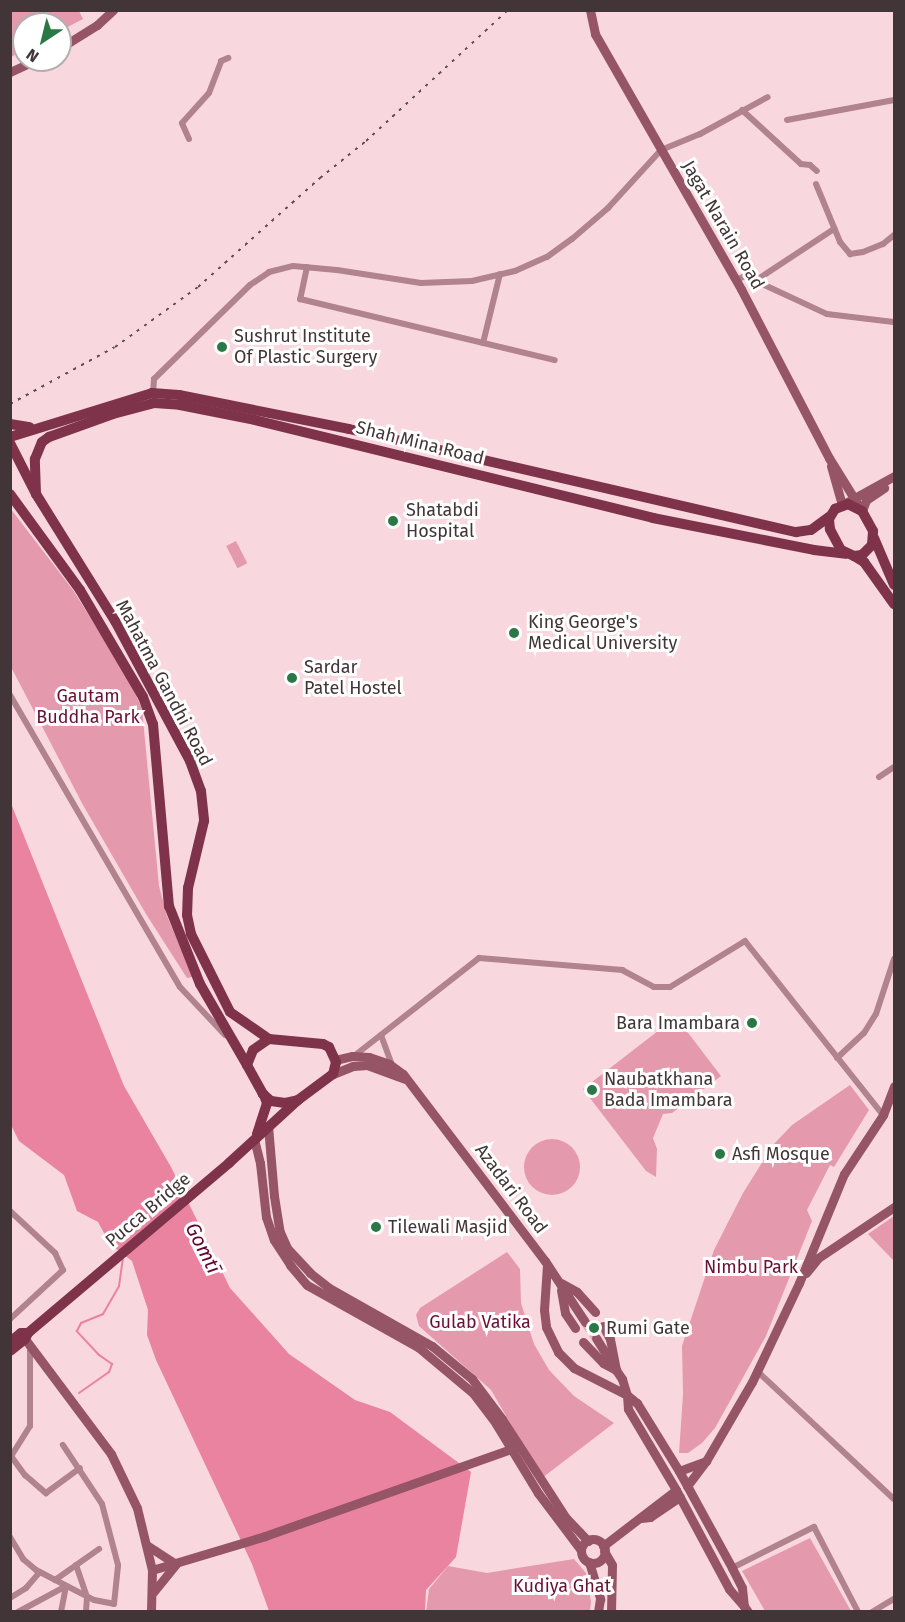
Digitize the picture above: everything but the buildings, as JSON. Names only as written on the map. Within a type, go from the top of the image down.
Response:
[{"type":"main road","name":"Shah Mina Road","points":[[10,437],[37,427],[153,398],[179,395],[796,532],[811,530],[831,516]]},
{"type":"main road","name":"Shah Mina Road","points":[[36,495],[35,459],[42,442],[48,436],[153,398],[255,420],[572,498],[705,528],[850,555]]},
{"type":"main road","points":[[10,424],[37,427]]},
{"type":"main road","points":[[391,454],[394,441]]},
{"type":"main road","name":"Mahatma Gandhi Road","points":[[10,443],[36,495],[115,621],[190,761],[201,791],[204,821],[188,888],[187,915],[191,934],[217,991],[230,1012],[269,1039]]},
{"type":"main road","points":[[501,480],[504,467]]},
{"type":"main road","points":[[572,498],[575,482]]},
{"type":"main road","name":"Mahatma Gandhi Road","points":[[10,494],[80,590],[143,697],[153,724],[167,891],[175,924],[200,984],[247,1065]]},
{"type":"main road","points":[[894,585],[862,511],[855,506],[842,505],[831,516],[831,531],[850,555],[864,562],[894,604]]},
{"type":"main road","points":[[705,528],[708,512]]},
{"type":"main road","points":[[850,555],[868,551],[874,538]]},
{"type":"main road","points":[[153,724],[166,717]]},
{"type":"main road","points":[[167,891],[188,888]]},
{"type":"main road","points":[[255,1138],[267,1103],[247,1065],[253,1050],[269,1039],[323,1044],[329,1047],[335,1060],[333,1074],[298,1100],[285,1103],[271,1101],[263,1094]]},
{"type":"main road","name":"Pucca Bridge","points":[[26,1338],[89,1281],[229,1163],[298,1100]]},
{"type":"main road","points":[[10,1342],[26,1338]]},
{"type":"main road","points":[[10,1351],[26,1338]]},
{"type":"street","points":[[72,41],[97,25],[113,10]]},
{"type":"street","name":"Jagat Narain Road","points":[[590,10],[596,34],[736,280],[829,458],[862,511]]},
{"type":"street","points":[[189,139],[182,123],[209,93],[221,61],[228,58]]},
{"type":"street","points":[[153,398],[154,379],[250,285],[269,272],[293,266],[307,267],[421,283],[472,281],[515,271],[547,257],[572,239],[608,208],[662,150],[700,134],[768,97]]},
{"type":"street","points":[[787,120],[894,100]]},
{"type":"street","points":[[742,110],[801,164],[810,165],[817,171]]},
{"type":"street","points":[[816,184],[834,229],[850,254],[863,252],[883,244],[894,235]]},
{"type":"street","points":[[755,281],[834,229]]},
{"type":"street","points":[[307,267],[300,299],[555,360]]},
{"type":"street","points":[[483,343],[500,274]]},
{"type":"street","points":[[736,280],[745,276],[827,314],[894,322]]},
{"type":"street","name":"Jagat Narain Road","points":[[829,458],[842,505]]},
{"type":"street","points":[[842,505],[894,476]]},
{"type":"street","points":[[862,511],[866,500],[894,481]]},
{"type":"street","points":[[10,695],[180,987],[236,1046]]},
{"type":"street","points":[[879,777],[894,767]]},
{"type":"street","points":[[354,1056],[478,958],[621,970],[654,987],[670,987],[745,941],[883,1115]]},
{"type":"street","points":[[837,1058],[864,1033],[876,1014],[894,959]]},
{"type":"street","points":[[381,1035],[393,1066]]},
{"type":"street","points":[[335,1060],[354,1056],[369,1057],[393,1066]]},
{"type":"street","points":[[333,1074],[352,1066],[367,1065],[405,1079]]},
{"type":"street","name":"Azadari Road","points":[[393,1066],[403,1074],[559,1282],[577,1292],[595,1312]]},
{"type":"street","points":[[883,1115],[894,1086]]},
{"type":"street","points":[[687,1486],[706,1461],[757,1371],[799,1283],[844,1174],[894,1098]]},
{"type":"street","points":[[268,1126],[274,1196],[280,1232],[287,1248],[310,1273],[329,1288],[388,1325]]},
{"type":"street","points":[[255,1138],[261,1163],[266,1217],[274,1240],[290,1265],[307,1285],[432,1346],[472,1379],[502,1419],[514,1448],[538,1492],[581,1550],[583,1558],[589,1562],[600,1561],[604,1548],[642,1518],[646,1511],[678,1493]]},
{"type":"street","points":[[799,1283],[818,1258],[894,1206]]},
{"type":"street","points":[[10,1211],[55,1253],[63,1270],[10,1319]]},
{"type":"street","points":[[547,1265],[544,1310],[546,1327],[558,1352],[574,1368],[627,1395],[637,1403],[679,1471],[732,1568],[742,1588],[744,1610]]},
{"type":"street","points":[[559,1282],[585,1322]]},
{"type":"street","points":[[559,1282],[565,1313],[575,1328]]},
{"type":"street","points":[[603,1326],[610,1339],[616,1370]]},
{"type":"street","points":[[26,1338],[30,1426],[11,1456],[25,1475],[46,1492],[80,1468]]},
{"type":"street","points":[[26,1338],[111,1454],[137,1508],[152,1570],[151,1611]]},
{"type":"street","points":[[596,1338],[622,1379],[628,1409],[678,1493],[729,1589],[744,1610]]},
{"type":"street","points":[[584,1342],[603,1363],[616,1370]]},
{"type":"street","points":[[757,1371],[894,1499]]},
{"type":"street","points":[[10,1537],[23,1558],[40,1572],[87,1597],[114,1604],[118,1565],[102,1504],[63,1445]]},
{"type":"street","points":[[152,1570],[178,1564],[514,1448]]},
{"type":"street","points":[[514,1448],[566,1518],[588,1541]]},
{"type":"street","points":[[679,1471],[706,1461]]},
{"type":"street","points":[[732,1568],[814,1527],[858,1611]]},
{"type":"street","points":[[581,1550],[588,1541],[595,1540],[604,1548],[612,1565],[611,1611]]},
{"type":"street","points":[[148,1546],[178,1564]]},
{"type":"street","points":[[56,1580],[99,1549]]},
{"type":"street","points":[[589,1562],[600,1599],[598,1611]]},
{"type":"street","points":[[153,1592],[178,1564]]},
{"type":"street","points":[[76,1565],[87,1597],[86,1611]]},
{"type":"street","points":[[10,1598],[26,1588],[40,1572]]},
{"type":"street","points":[[18,1611],[66,1586]]},
{"type":"street","points":[[61,1611],[66,1586]]},
{"type":"street","points":[[872,1611],[894,1599]]},
{"type":"green space","points":[[11,10],[79,11],[83,19],[72,25],[72,12],[12,12],[11,57]]},
{"type":"green space","name":"Gautam Buddha Park","points":[[10,508],[73,590],[131,683],[142,709],[159,886],[167,916],[193,977],[187,978],[146,914],[83,805],[11,667]]},
{"type":"green space","points":[[236,541],[247,563],[238,568],[226,546]]},
{"type":"green space","points":[[676,1017],[721,1076],[672,1113],[663,1114],[653,1138],[657,1149],[656,1177],[646,1171],[583,1089]]},
{"type":"green space","name":"Nimbu Park","points":[[850,1085],[869,1110],[834,1167],[830,1165],[807,1210],[812,1221],[766,1336],[715,1428],[702,1443],[688,1453],[679,1453],[683,1394],[682,1346],[714,1250],[743,1193],[773,1145],[792,1125]]},
{"type":"green space","points":[[546,1139],[558,1139],[568,1143],[576,1151],[580,1167],[576,1183],[568,1191],[558,1195],[546,1195],[536,1191],[528,1183],[524,1173],[524,1161],[528,1151],[536,1143]]},
{"type":"green space","points":[[894,1216],[894,1261],[868,1234]]},
{"type":"green space","name":"Gulab Vatika","points":[[507,1252],[520,1269],[521,1303],[534,1344],[549,1370],[574,1396],[614,1423],[542,1478],[491,1390],[419,1326],[416,1315],[420,1308]]},
{"type":"green space","points":[[810,1538],[851,1611],[765,1611],[742,1571]]},
{"type":"green space","name":"Kudiya Ghat","points":[[574,1559],[586,1573],[591,1602],[590,1611],[426,1612],[429,1589],[448,1566],[487,1573]]},
{"type":"water","name":"Gomtī","points":[[10,801],[124,1086],[171,1167],[230,1288],[289,1354],[355,1400],[390,1412],[471,1472],[456,1557],[426,1590],[425,1611],[269,1611],[252,1564],[156,1360],[147,1335],[148,1310],[132,1261],[110,1244],[98,1222],[77,1211],[64,1175],[19,1141],[10,1123]]},
{"type":"waterway","points":[[79,1393],[109,1372],[112,1364],[99,1355],[77,1331],[81,1323],[103,1314],[119,1286],[123,1259]]},
{"type":"tunnel","points":[[585,1322],[596,1338]]},
{"type":"railway","points":[[10,404],[115,347],[198,287],[320,178],[366,141],[508,10]]},
{"type":"place","name":"Sushrut Institute Of Plastic Surgery","points":[[222,347]]},
{"type":"place","name":"Shatabdi Hospital","points":[[393,521]]},
{"type":"place","name":"King George's Medical University","points":[[514,633]]},
{"type":"place","name":"Sardar Patel Hostel","points":[[292,678]]},
{"type":"place","name":"Bara Imambara","points":[[752,1023]]},
{"type":"place","name":"Naubatkhana Bada Imambara","points":[[592,1090]]},
{"type":"place","name":"Asfi Mosque","points":[[720,1154]]},
{"type":"place","name":"Tilewali Masjid","points":[[376,1227]]},
{"type":"place","name":"Rumi Gate","points":[[594,1328]]}]
